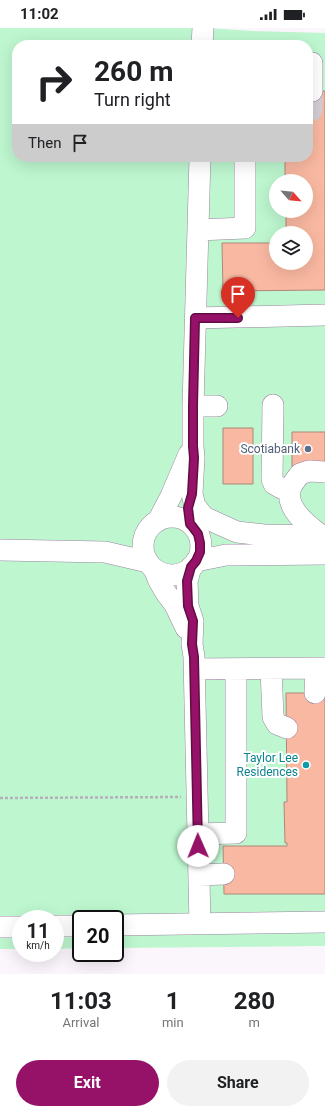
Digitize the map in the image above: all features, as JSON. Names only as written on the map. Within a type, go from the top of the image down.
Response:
[{"type":"lane","points":[[202,40],[203,28]]},
{"type":"lane","points":[[313,82],[315,63]]},
{"type":"lane","points":[[200,162],[193,406],[194,458],[192,494],[188,508],[192,526],[198,534],[200,552],[187,581],[188,606],[193,621],[192,644],[194,657],[200,924]]},
{"type":"lane","points":[[198,230],[245,228],[246,162]]},
{"type":"lane","points":[[195,318],[325,315]]},
{"type":"lane","points":[[273,404],[272,479],[274,484],[290,495],[298,515],[324,542]]},
{"type":"lane","points":[[193,406],[217,406]]},
{"type":"lane","points":[[192,644],[175,605],[162,587],[144,553],[143,544],[151,527],[171,496],[184,463],[193,446]]},
{"type":"lane","points":[[290,495],[300,474],[309,472],[325,472]]},
{"type":"lane","points":[[192,494],[195,506],[204,517],[237,532],[324,542]]},
{"type":"lane","points":[[105,552],[151,527],[166,517],[176,517],[185,520],[206,536],[224,540],[238,540],[264,535]]},
{"type":"lane","points":[[0,550],[105,552],[151,565],[163,573],[172,575],[181,573],[194,564],[226,555],[324,542]]},
{"type":"lane","points":[[194,669],[320,668],[315,693]]},
{"type":"lane","points":[[198,834],[236,833],[236,669]]},
{"type":"lane","points":[[271,669],[273,717],[277,724],[287,728]]},
{"type":"lane","points":[[199,875],[224,874]]},
{"type":"lane","points":[[124,925],[325,922]]},
{"type":"lane","points":[[0,927],[12,927]]},
{"type":"path","points":[[0,798],[197,796]]},
{"type":"green space","points":[[0,28],[208,28],[325,33],[325,946],[124,948],[124,910],[72,910],[72,948],[64,949],[64,910],[12,910],[12,949],[0,949]]},
{"type":"building","points":[[313,91],[325,91],[325,290],[223,291],[222,243],[269,243],[269,270],[313,270],[313,226],[286,226],[286,218],[313,218],[313,174],[285,174],[285,162],[313,162]]},
{"type":"building","points":[[223,428],[253,428],[253,484],[223,484]]},
{"type":"building","name":"Scotiabank","points":[[292,432],[325,432],[325,467],[292,467]]},
{"type":"building","name":"Taylor Lee Residences","points":[[286,693],[325,693],[325,894],[224,894],[223,846],[287,846],[287,843],[285,843],[284,802],[287,802]]},
{"type":"place","name":"Scotiabank","points":[[308,449]]},
{"type":"place","name":"Taylor Lee Residences","points":[[306,765]]},
{"type":"route","points":[[198,846],[194,657],[192,644],[193,621],[188,606],[187,581],[191,567],[196,561],[200,552],[198,534],[190,524],[188,508],[192,494],[194,458],[193,406],[195,318],[238,318]]}]
